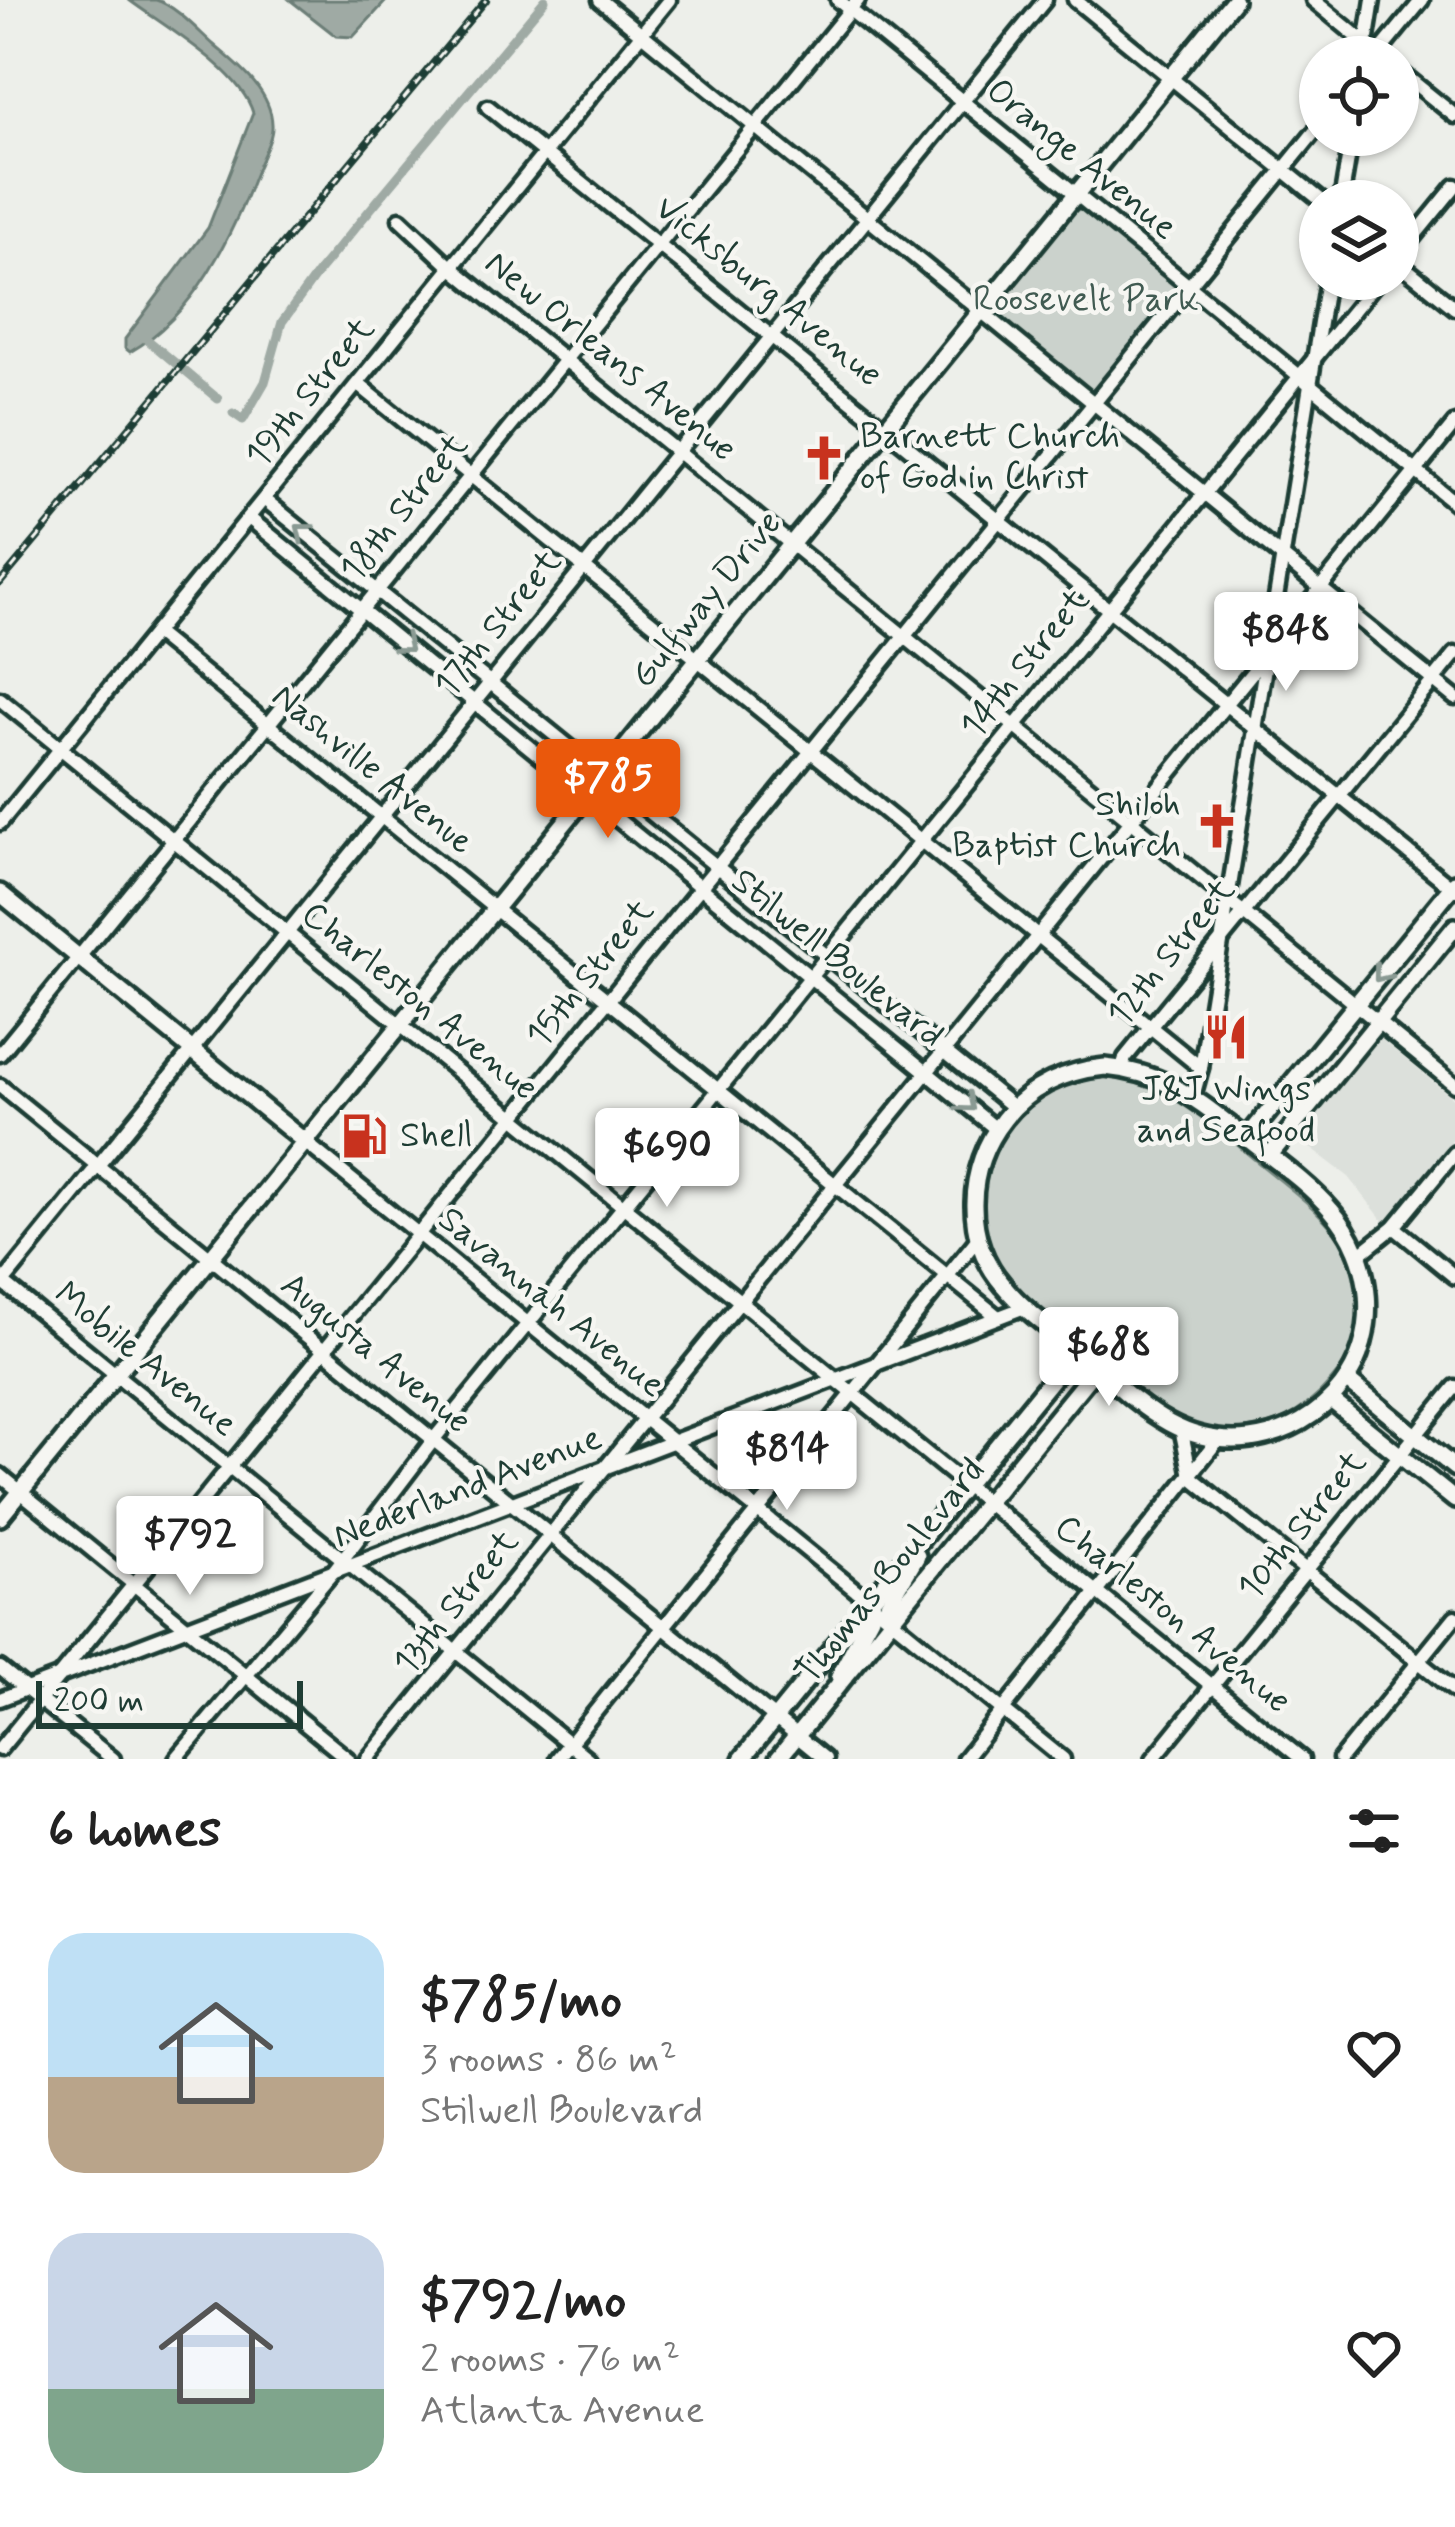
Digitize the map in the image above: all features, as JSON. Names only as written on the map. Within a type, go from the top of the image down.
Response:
[{"type":"main road","name":"Gulfway Drive","points":[[0,1517],[1234,0]]},
{"type":"main road","points":[[1247,1138],[1454,887]]},
{"type":"main road","name":"Savannah Avenue","points":[[0,893],[305,1142]]},
{"type":"main road","points":[[1269,1156],[1455,927]]},
{"type":"main road","points":[[1088,1069],[1150,1073],[1193,1096],[1247,1138],[1334,1212],[1359,1255],[1367,1289],[1367,1323],[1347,1380],[1331,1400],[1284,1431],[1218,1440],[1182,1433],[1025,1307],[992,1270],[979,1237],[975,1177],[983,1152],[1013,1107],[1059,1077],[1088,1069]]},
{"type":"main road","name":"Thomas Boulevard","points":[[742,1759],[1076,1348]]},
{"type":"main road","name":"Thomas Boulevard","points":[[778,1759],[1097,1367]]},
{"type":"main road","points":[[1347,1380],[1455,1468]]},
{"type":"main road","points":[[1331,1400],[1455,1499]]},
{"type":"main road","points":[[891,1619],[888,1604],[927,1532]]},
{"type":"main road","points":[[834,1690],[871,1616],[870,1602]]},
{"type":"street","points":[[600,0],[1455,698]]},
{"type":"street","name":"19th Street","points":[[0,823],[669,0]]},
{"type":"street","name":"Orange Avenue","points":[[838,0],[854,5],[962,102],[1455,503]]},
{"type":"street","name":"17th Street","points":[[1,1283],[1045,0]]},
{"type":"street","points":[[1075,0],[1299,182]]},
{"type":"street","points":[[1313,0],[1353,36]]},
{"type":"street","points":[[1373,0],[1373,36]]},
{"type":"street","points":[[1389,36],[1422,0]]},
{"type":"street","name":"18th Street","points":[[0,1054],[854,5]]},
{"type":"street","points":[[1419,87],[1455,116]]},
{"type":"street","name":"Vicksburg Avenue","points":[[488,107],[1454,887]]},
{"type":"street","name":"15th Street","points":[[0,1749],[1299,150]]},
{"type":"street","points":[[1419,232],[1455,186]]},
{"type":"street","name":"New Orleans Avenue","points":[[400,219],[451,267],[1455,1085]]},
{"type":"street","points":[[1419,277],[1455,308]]},
{"type":"street","points":[[1193,1096],[1284,557],[1306,380],[1323,300]]},
{"type":"street","points":[[1313,361],[1362,300]]},
{"type":"street","name":"14th Street","points":[[346,1563],[434,1439],[1206,491],[1306,380]]},
{"type":"street","points":[[358,384],[1201,1069]]},
{"type":"street","name":"13th Street","points":[[368,1759],[1455,422]]},
{"type":"street","name":"Stilwell Boulevard","points":[[264,499],[1013,1107]]},
{"type":"street","name":"Stilwell Boulevard","points":[[249,518],[996,1129]]},
{"type":"street","name":"Nashville Avenue","points":[[155,633],[998,1317]]},
{"type":"street","name":"12th Street","points":[[1122,1069],[1125,1058],[1455,654]]},
{"type":"street","name":"Charleston Avenue","points":[[0,700],[1302,1759]]},
{"type":"street","name":"Augusta Avenue","points":[[0,1086],[825,1759]]},
{"type":"street","name":"Savannah Avenue","points":[[305,1142],[1063,1759]]},
{"type":"street","points":[[1359,1255],[1394,1227],[1455,1154]]},
{"type":"street","points":[[1394,1227],[1455,1276]]},
{"type":"street","points":[[556,1759],[979,1237]]},
{"type":"street","name":"Mobile Avenue","points":[[1,1283],[588,1759]]},
{"type":"street","name":"Nederland Avenue","points":[[0,1699],[1025,1307]]},
{"type":"street","name":"10th Street","points":[[1153,1759],[1455,1387]]},
{"type":"street","points":[[1182,1433],[1191,1477],[1455,1691]]},
{"type":"street","points":[[964,1759],[1218,1440]]},
{"type":"street","points":[[0,1475],[348,1759]]},
{"type":"street","points":[[176,1759],[332,1572]]},
{"type":"street","points":[[1340,1759],[1455,1617]]},
{"type":"street","points":[[0,1668],[113,1759]]},
{"type":"shaded area","points":[[129,0],[156,0],[186,20],[251,79],[266,100],[272,124],[248,193],[209,272],[174,317],[130,352],[125,339],[208,228],[253,113],[246,97],[218,65]]},
{"type":"shaded area","points":[[290,0],[387,0],[353,37],[336,36]]},
{"type":"shaded area","points":[[1377,1036],[1455,1100],[1455,1137],[1384,1222],[1349,1177],[1296,1137]]},
{"type":"green space","name":"Roosevelt Park","points":[[1079,209],[1177,285],[1175,294],[1090,394],[995,311]]},
{"type":"green space","points":[[1117,1077],[1166,1089],[1193,1106],[1312,1207],[1343,1244],[1354,1266],[1359,1316],[1353,1343],[1331,1381],[1286,1418],[1259,1427],[1220,1430],[1193,1425],[1160,1410],[1028,1300],[991,1248],[982,1199],[985,1175],[1005,1131],[1021,1112],[1063,1085]]},
{"type":"waterway","points":[[233,413],[243,420],[265,382],[282,322],[319,271],[545,0]]},
{"type":"waterway","points":[[143,336],[218,399]]},
{"type":"railway","points":[[0,583],[486,0]]},
{"type":"place","name":"Barnett Church of God in Christ","points":[[824,458]]},
{"type":"place","name":"Shiloh Baptist Church","points":[[1217,826]]},
{"type":"place","name":"J&J Wings and Seafood","points":[[1226,1037]]},
{"type":"place","name":"Shell","points":[[364,1136]]}]
